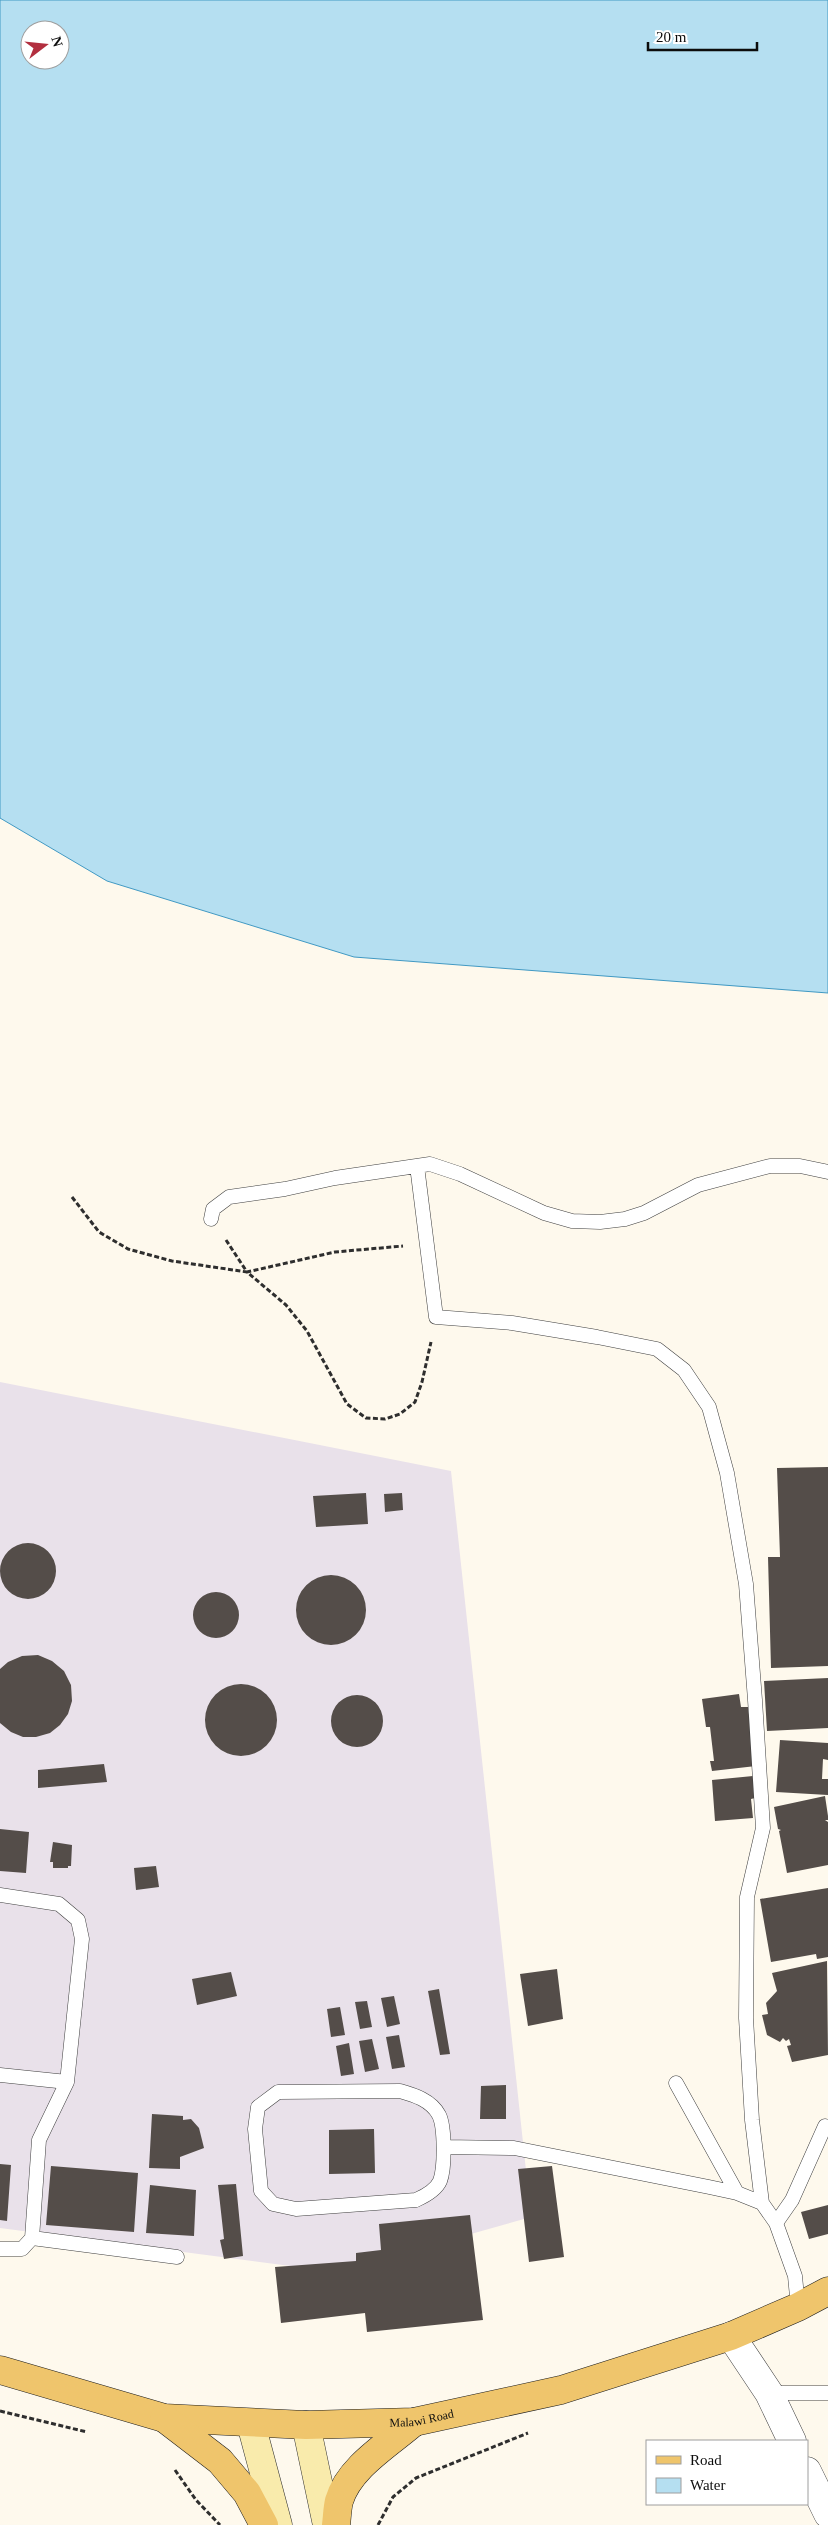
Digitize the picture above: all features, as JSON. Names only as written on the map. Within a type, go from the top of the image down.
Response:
[{"type":"main road","name":"Malawi Road","points":[[0,2370],[164,2418],[251,2424],[306,2425],[414,2422],[561,2390],[732,2336],[798,2307],[828,2291]]},
{"type":"main road","points":[[164,2418],[220,2461],[247,2493],[264,2525]]},
{"type":"main road","points":[[336,2525],[338,2502],[349,2482],[364,2464],[414,2422]]},
{"type":"main road","points":[[251,2424],[278,2525]]},
{"type":"main road","points":[[306,2425],[327,2525]]},
{"type":"street","points":[[732,2336],[768,2393],[792,2440]]},
{"type":"street","points":[[808,2473],[828,2514]]},
{"type":"lane","points":[[212,1219],[213,1209],[230,1196],[285,1189],[335,1178],[430,1164],[442,1167],[544,1213],[572,1221],[600,1222],[625,1219],[644,1213],[698,1185],[770,1166],[800,1166],[828,1172]]},
{"type":"lane","points":[[417,1166],[436,1317],[512,1323],[597,1336],[657,1349],[684,1370],[709,1407],[728,1473],[746,1584],[763,1828],[747,1897],[746,2018],[752,2120],[762,2203],[776,2223],[796,2276],[798,2307]]},
{"type":"lane","points":[[0,1895],[58,1904],[78,1920],[82,1939],[67,2082],[39,2140],[32,2238],[22,2250],[0,2249]]},
{"type":"lane","points":[[0,2075],[67,2082]]},
{"type":"lane","points":[[676,2083],[737,2193]]},
{"type":"lane","points":[[400,2091],[421,2097],[439,2115],[444,2147],[440,2182],[428,2194],[416,2200],[296,2209],[273,2204],[261,2191],[255,2129],[258,2107],[278,2092],[400,2091]]},
{"type":"lane","points":[[776,2223],[792,2200],[825,2126]]},
{"type":"lane","points":[[444,2147],[514,2148],[737,2193],[762,2203]]},
{"type":"lane","points":[[32,2238],[178,2257]]},
{"type":"lane","points":[[768,2393],[828,2393]]},
{"type":"path","points":[[72,1197],[98,1232],[128,1249],[172,1261],[247,1272],[335,1252],[426,1243]]},
{"type":"path","points":[[212,1219],[247,1272],[286,1305],[307,1331],[347,1404],[366,1418],[385,1419],[400,1414],[415,1402],[422,1382],[436,1317]]},
{"type":"path","points":[[0,2410],[91,2433]]},
{"type":"path","points":[[170,2464],[196,2500],[220,2525]]},
{"type":"shaded area","points":[[0,1382],[451,1471],[531,2217],[336,2272],[0,2228]]},
{"type":"water","points":[[0,0],[828,0],[828,993],[354,957],[107,881],[0,818]]},
{"type":"building","points":[[828,1467],[828,1666],[771,1668],[768,1557],[780,1557],[777,1468]]},
{"type":"building","points":[[366,1493],[368,1524],[316,1527],[313,1496]]},
{"type":"building","points":[[402,1493],[403,1510],[385,1512],[384,1494]]},
{"type":"building","points":[[28,1543],[39,1545],[48,1551],[54,1560],[56,1571],[54,1582],[48,1591],[39,1597],[28,1599],[17,1597],[8,1591],[2,1582],[0,1571],[2,1560],[8,1551],[17,1545]]},
{"type":"building","points":[[331,1575],[350,1581],[360,1591],[366,1610],[360,1629],[350,1639],[331,1645],[312,1639],[302,1629],[296,1610],[302,1591],[312,1581]]},
{"type":"building","points":[[221,1592],[225,1593],[235,1602],[238,1606],[238,1624],[229,1634],[221,1638],[211,1638],[203,1634],[194,1624],[193,1610],[197,1602],[207,1593]]},
{"type":"building","points":[[38,1655],[52,1661],[64,1671],[71,1685],[72,1701],[68,1714],[60,1725],[50,1733],[36,1737],[23,1737],[11,1732],[0,1723],[0,1669],[8,1662],[22,1656]]},
{"type":"building","points":[[828,1678],[828,1728],[767,1731],[764,1681]]},
{"type":"building","points":[[241,1684],[261,1690],[271,1700],[277,1720],[271,1740],[261,1750],[241,1756],[221,1750],[211,1740],[205,1720],[211,1700],[221,1690]]},
{"type":"building","points":[[739,1694],[741,1707],[748,1707],[756,1766],[712,1771],[710,1761],[714,1761],[710,1727],[706,1727],[702,1699]]},
{"type":"building","points":[[357,1695],[367,1697],[375,1703],[381,1711],[383,1721],[381,1731],[375,1739],[367,1745],[357,1747],[347,1745],[339,1739],[333,1731],[331,1721],[333,1711],[339,1703],[347,1697]]},
{"type":"building","points":[[780,1740],[828,1743],[828,1760],[823,1759],[822,1779],[828,1779],[828,1795],[776,1792]]},
{"type":"building","points":[[104,1764],[107,1782],[38,1788],[38,1770]]},
{"type":"building","points":[[753,1776],[755,1798],[751,1799],[753,1818],[715,1821],[712,1780]]},
{"type":"building","points":[[825,1796],[828,1816],[828,1820],[825,1820],[828,1822],[828,1865],[787,1873],[779,1831],[781,1830],[778,1829],[774,1807]]},
{"type":"building","points":[[0,1829],[29,1832],[26,1873],[0,1871]]},
{"type":"building","points":[[53,1842],[72,1845],[71,1866],[68,1866],[68,1868],[53,1868],[53,1862],[50,1862]]},
{"type":"building","points":[[156,1866],[159,1887],[136,1890],[134,1868]]},
{"type":"building","points":[[828,1888],[828,1957],[817,1959],[816,1954],[771,1962],[760,1899]]},
{"type":"building","points":[[827,1961],[828,2055],[792,2062],[787,2046],[791,2045],[789,2039],[786,2041],[783,2038],[780,2042],[767,2035],[762,2015],[768,2014],[766,2003],[777,1991],[772,1973]]},
{"type":"building","points":[[557,1969],[563,2019],[528,2026],[520,1974]]},
{"type":"building","points":[[231,1972],[237,1996],[197,2005],[192,1979]]},
{"type":"building","points":[[439,1989],[450,2054],[440,2055],[428,1991]]},
{"type":"building","points":[[394,1996],[400,2024],[387,2027],[381,1998]]},
{"type":"building","points":[[367,2001],[372,2027],[360,2029],[355,2002]]},
{"type":"building","points":[[340,2007],[345,2035],[331,2037],[327,2009]]},
{"type":"building","points":[[399,2035],[405,2067],[392,2069],[386,2037]]},
{"type":"building","points":[[372,2039],[379,2069],[365,2072],[359,2041]]},
{"type":"building","points":[[349,2043],[354,2074],[341,2076],[336,2046]]},
{"type":"building","points":[[506,2085],[506,2119],[480,2119],[481,2086]]},
{"type":"building","points":[[152,2114],[183,2116],[183,2120],[191,2119],[199,2128],[204,2148],[180,2157],[180,2169],[149,2168]]},
{"type":"building","points":[[374,2129],[375,2173],[329,2174],[329,2130]]},
{"type":"building","points":[[0,2164],[11,2165],[7,2221],[0,2220]]},
{"type":"building","points":[[51,2166],[138,2173],[134,2232],[46,2225]]},
{"type":"building","points":[[552,2166],[564,2257],[529,2262],[518,2169]]},
{"type":"building","points":[[236,2184],[243,2256],[224,2259],[220,2240],[224,2239],[218,2185]]},
{"type":"building","points":[[150,2185],[196,2190],[194,2236],[146,2233]]},
{"type":"building","points":[[828,2205],[828,2234],[809,2239],[801,2212]]},
{"type":"building","points":[[470,2215],[483,2320],[367,2332],[365,2313],[281,2323],[275,2267],[356,2261],[356,2253],[381,2250],[379,2224]]}]
